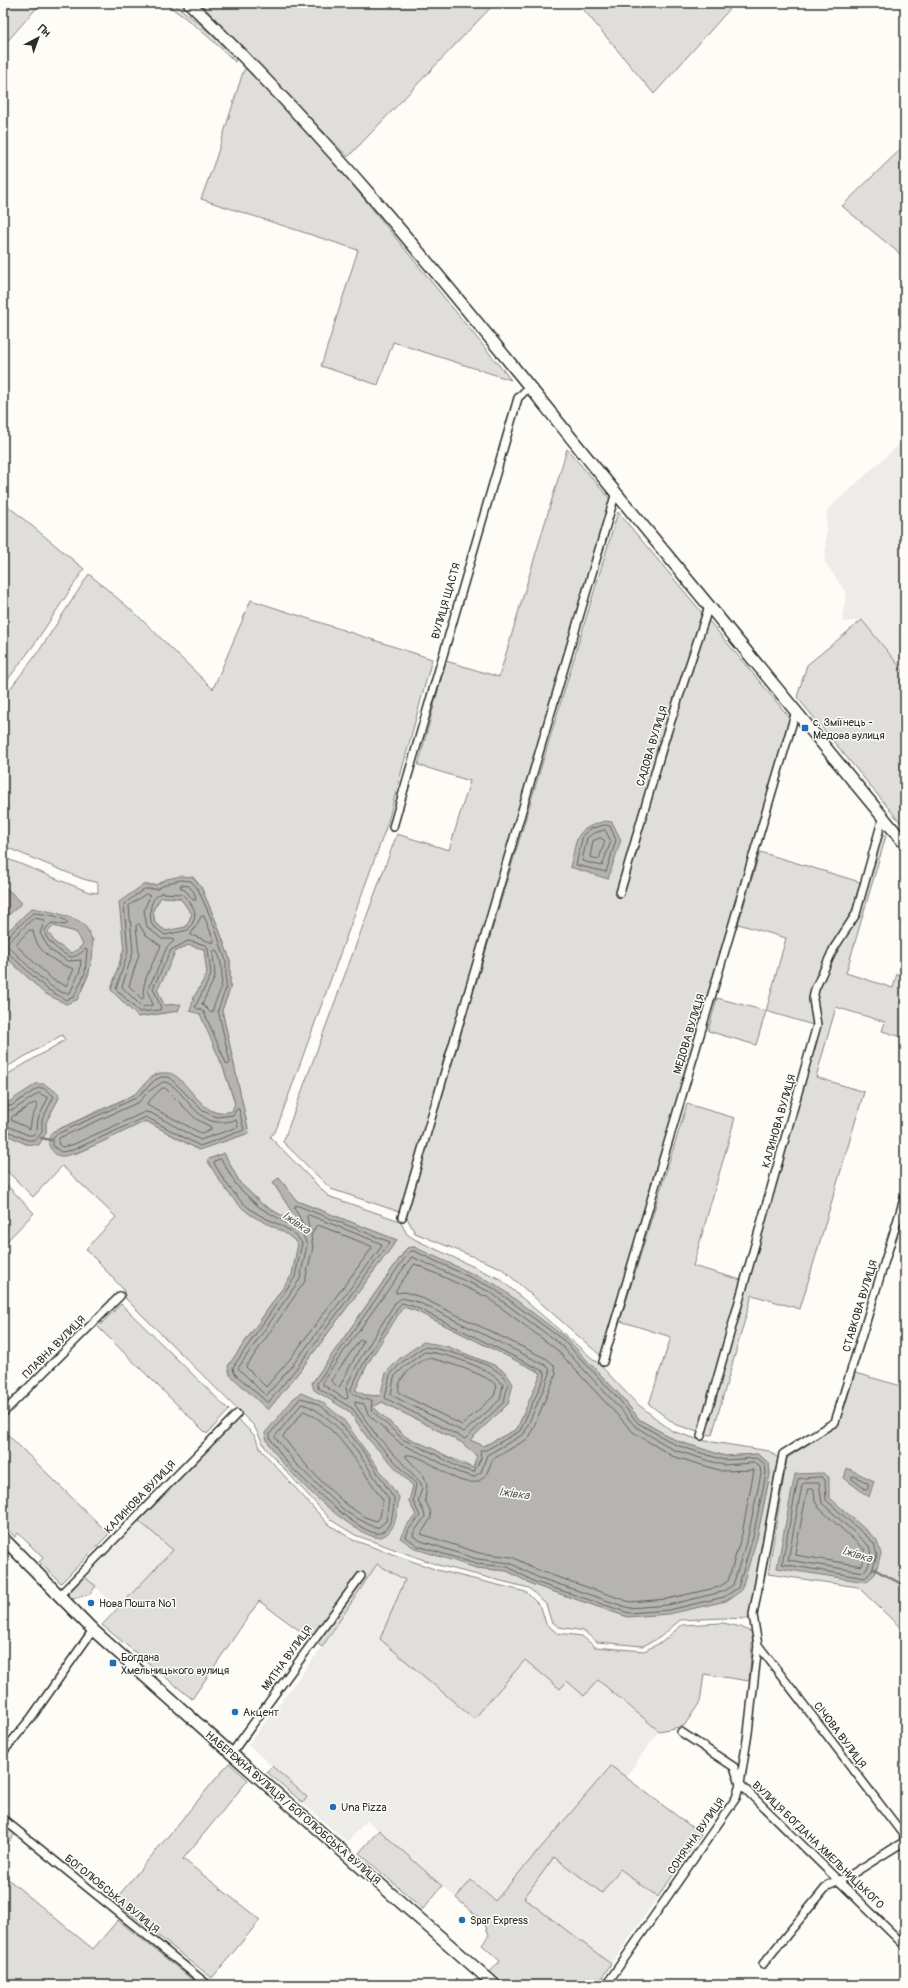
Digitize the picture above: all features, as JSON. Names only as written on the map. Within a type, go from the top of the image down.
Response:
[{"type":"street","points":[[189,3],[248,61],[344,165],[530,386],[905,844]]},
{"type":"street","name":"ВУЛИЦЯ ЩАСТЯ","points":[[393,827],[518,398],[530,386]]},
{"type":"street","points":[[402,1217],[616,492]]},
{"type":"street","name":"САДОВА ВУЛИЦЯ","points":[[620,894],[664,742],[709,606]]},
{"type":"street","name":"МЕДОВА ВУЛИЦЯ","points":[[603,1362],[796,711]]},
{"type":"street","name":"КАЛИНОВА ВУЛИЦЯ","points":[[700,1436],[817,1025],[813,999],[815,989],[834,948],[856,914],[883,817]]},
{"type":"street","name":"СТАВКОВА ВУЛИЦЯ","points":[[835,1422],[905,1196]]},
{"type":"street","name":"ПЛАВНА ВУЛИЦЯ","points":[[3,1413],[120,1296]]},
{"type":"street","name":"КАЛИНОВА ВУЛИЦЯ","points":[[59,1596],[238,1414]]},
{"type":"street","name":"СОНЯЧНА ВУЛИЦЯ","points":[[606,1985],[736,1798],[740,1784],[758,1645],[753,1615],[783,1454],[835,1422]]},
{"type":"street","name":"НАБЕРЕЖНА ВУЛИЦЯ / БОГОЛЮБСЬКА ВУЛИЦЯ","points":[[3,1538],[93,1630],[231,1754],[495,1985]]},
{"type":"street","name":"МИТНА ВУЛИЦЯ","points":[[231,1754],[361,1576]]},
{"type":"street","points":[[3,1752],[31,1718],[93,1630]]},
{"type":"street","name":"СІЧОВА ВУЛИЦЯ","points":[[758,1645],[905,1837]]},
{"type":"street","name":"ВУЛИЦЯ БОГДАНА ХМЕЛЬНИЦЬКОГО","points":[[681,1732],[734,1767],[740,1784],[905,1946]]},
{"type":"street","name":"БОГОЛЮБСЬКА ВУЛИЦЯ","points":[[3,1819],[208,1985]]},
{"type":"street","points":[[763,1964],[828,1885],[839,1882],[905,1841]]},
{"type":"shaded area","points":[[3,3],[41,3],[3,46]]},
{"type":"shaded area","points":[[164,3],[173,3],[199,23],[236,58],[235,62],[183,16]]},
{"type":"shaded area","points":[[200,3],[495,3],[348,157]]},
{"type":"shaded area","points":[[578,3],[735,3],[654,94]]},
{"type":"shaded area","points":[[246,67],[340,169],[511,380],[393,342],[378,385],[321,366],[358,250],[201,199],[216,158],[243,72]]},
{"type":"shaded area","points":[[905,145],[905,258],[842,206]]},
{"type":"shaded area","points":[[905,439],[905,673],[863,620],[842,622],[846,593],[825,562],[827,510]]},
{"type":"shaded area","points":[[567,449],[610,499],[400,1212],[331,1189],[283,1142],[397,834],[449,850],[470,781],[418,765],[446,661],[499,677]]},
{"type":"shaded area","points":[[3,502],[84,569],[33,646],[3,686]]},
{"type":"shaded area","points":[[618,512],[790,718],[601,1356],[501,1268],[415,1233],[406,1216]]},
{"type":"shaded area","points":[[89,574],[136,614],[213,689],[251,600],[432,659],[387,825],[276,1130],[270,1137],[328,1196],[400,1221],[407,1234],[416,1240],[500,1279],[600,1365],[635,1402],[672,1431],[700,1440],[769,1451],[778,1458],[748,1619],[723,1618],[680,1620],[659,1638],[643,1646],[597,1642],[584,1631],[559,1627],[551,1621],[546,1604],[529,1588],[438,1565],[355,1535],[331,1520],[266,1449],[254,1426],[126,1299],[123,1289],[86,1249],[116,1217],[62,1166],[33,1197],[3,1167],[3,1133],[26,1144],[46,1133],[46,1122],[59,1098],[37,1084],[9,1102],[3,1101],[3,1077],[65,1040],[62,1035],[3,1069],[3,954],[44,993],[77,1000],[89,974],[93,939],[32,908],[3,936],[3,920],[22,903],[3,885],[3,857],[89,892],[98,893],[98,883],[83,879],[3,846],[3,698],[39,651]],"holes":[[[167,879],[201,887],[217,924],[230,960],[230,989],[222,1010],[249,1133],[199,1150],[146,1121],[75,1154],[52,1132],[135,1094],[153,1076],[160,1073],[179,1079],[205,1108],[218,1113],[232,1112],[235,1104],[223,1067],[194,997],[207,974],[204,949],[188,945],[175,952],[157,989],[164,1005],[178,1011],[138,1017],[111,990],[143,885],[156,885]],[[224,1153],[240,1183],[262,1204],[303,1228],[273,1183],[279,1178],[297,1201],[397,1240],[302,1368],[268,1410],[228,1366],[292,1275],[298,1244],[207,1160]],[[414,1247],[620,1395],[640,1420],[677,1441],[725,1456],[757,1454],[769,1463],[770,1474],[757,1538],[628,1617],[534,1585],[507,1571],[476,1568],[406,1526],[416,1515],[409,1501],[413,1486],[369,1440],[350,1412],[312,1383],[407,1248]]]},
{"type":"shaded area","points":[[862,620],[905,673],[905,828],[797,697],[807,665]]},
{"type":"shaded area","points":[[882,832],[886,836],[846,973],[893,988],[897,974],[905,976],[905,1038],[882,1031],[885,1022],[836,1007],[816,1077],[864,1092],[800,1309],[752,1295],[712,1435],[704,1434],[820,1025],[816,999],[818,990],[836,950],[858,915]]},
{"type":"shaded area","points":[[760,852],[860,882],[852,912],[830,946],[812,988],[809,999],[813,1025],[766,1011],[786,938],[738,924]]},
{"type":"shaded area","points":[[161,897],[180,898],[192,914],[186,927],[166,931],[155,923],[153,910]]},
{"type":"shaded area","points":[[54,926],[76,932],[83,944],[79,949],[71,953],[55,943],[48,932]]},
{"type":"shaded area","points":[[717,998],[766,1011],[756,1045],[708,1031]]},
{"type":"shaded area","points":[[687,1104],[735,1118],[693,1266],[741,1280],[698,1431],[676,1425],[649,1404],[671,1337],[620,1321]]},
{"type":"shaded area","points":[[3,1181],[34,1213],[3,1245]]},
{"type":"shaded area","points":[[121,1304],[229,1410],[207,1434],[98,1327]]},
{"type":"shaded area","points":[[402,1307],[414,1310],[542,1373],[517,1429],[484,1446],[469,1440],[508,1404],[506,1373],[496,1366],[446,1346],[386,1373],[381,1396],[365,1395],[355,1390],[368,1363]]},
{"type":"shaded area","points":[[855,1373],[905,1387],[905,1632],[858,1587],[768,1574],[787,1458],[839,1424]]},
{"type":"shaded area","points":[[382,1402],[461,1442],[478,1456],[473,1468],[406,1437],[373,1407]]},
{"type":"shaded area","points":[[238,1419],[254,1435],[262,1451],[327,1523],[353,1540],[437,1570],[526,1592],[541,1607],[546,1624],[557,1633],[582,1636],[595,1647],[644,1651],[662,1642],[682,1625],[723,1623],[741,1627],[753,1633],[749,1681],[704,1674],[700,1702],[684,1726],[659,1731],[598,1680],[584,1696],[567,1681],[560,1689],[525,1660],[474,1719],[380,1639],[405,1580],[377,1564],[322,1647],[259,1601],[192,1699],[102,1625],[173,1550],[139,1521]]},
{"type":"shaded area","points":[[3,1430],[109,1534],[61,1583],[39,1562],[43,1558],[18,1533],[15,1537],[3,1525]]},
{"type":"shaded area","points":[[139,1521],[173,1550],[119,1608],[84,1577]]},
{"type":"shaded area","points":[[377,1564],[405,1580],[475,1719],[525,1660],[560,1689],[567,1681],[598,1680],[659,1731],[625,1778],[611,1766],[495,1901],[471,1880],[456,1898],[367,1820],[347,1842],[303,1803],[307,1797],[248,1745],[322,1647]]},
{"type":"shaded area","points":[[84,1577],[96,1586],[90,1594],[73,1599],[68,1594]]},
{"type":"shaded area","points":[[229,1763],[248,1780],[183,1859],[260,1920],[212,1978],[114,1901]]},
{"type":"shaded area","points":[[272,1766],[307,1797],[303,1803],[267,1772]]},
{"type":"shaded area","points":[[611,1766],[701,1834],[658,1897],[620,1869],[602,1893],[554,1857],[524,1898],[611,1964],[597,1985],[504,1985],[490,1972],[500,1961],[482,1945],[489,1935],[484,1922],[456,1898],[471,1880],[495,1901]]},
{"type":"shaded area","points":[[3,1826],[15,1834],[3,1849]]},
{"type":"shaded area","points":[[379,1830],[442,1886],[423,1909],[359,1853]]},
{"type":"shaded area","points":[[554,1857],[602,1892],[620,1869],[658,1897],[611,1964],[523,1898]]},
{"type":"shaded area","points":[[3,1875],[93,1949],[118,1920],[199,1985],[3,1985]]},
{"type":"water","points":[[605,821],[612,822],[621,840],[608,879],[570,867],[578,836],[587,828]]},
{"type":"water","points":[[181,876],[193,877],[201,887],[217,924],[230,960],[230,989],[222,1010],[249,1133],[199,1150],[146,1121],[89,1148],[59,1156],[49,1145],[49,1138],[52,1132],[104,1110],[133,1095],[156,1074],[168,1073],[179,1079],[203,1105],[210,1110],[217,1113],[232,1111],[235,1103],[223,1067],[200,1014],[190,1011],[194,997],[207,974],[204,949],[188,945],[175,952],[157,989],[164,1005],[181,1004],[178,1011],[138,1017],[111,990],[124,951],[119,902],[143,885],[156,885],[167,879]],"holes":[[[161,897],[180,898],[192,914],[186,927],[166,931],[155,923],[153,910]]]},
{"type":"water","points":[[3,885],[22,903],[3,920]]},
{"type":"water","points":[[32,908],[67,916],[84,925],[90,933],[93,952],[89,972],[77,1000],[66,1004],[44,993],[3,954],[3,936]],"holes":[[[54,926],[76,932],[83,944],[79,949],[71,953],[55,943],[48,932]]]},
{"type":"water","points":[[36,1084],[44,1084],[58,1093],[59,1098],[46,1122],[46,1133],[39,1145],[26,1144],[3,1133],[3,1101],[9,1102]]},
{"type":"water","points":[[224,1153],[240,1183],[262,1204],[301,1227],[273,1182],[279,1178],[297,1201],[397,1240],[302,1368],[268,1410],[230,1375],[228,1366],[292,1275],[298,1244],[282,1231],[251,1215],[231,1197],[207,1160]]},
{"type":"water","points":[[414,1247],[495,1284],[566,1338],[620,1395],[640,1420],[677,1441],[725,1456],[757,1454],[769,1463],[770,1474],[757,1538],[741,1591],[726,1601],[669,1614],[628,1617],[534,1585],[507,1571],[476,1568],[416,1549],[400,1538],[406,1526],[416,1515],[409,1501],[413,1486],[369,1440],[350,1412],[314,1390],[312,1383],[407,1248]],"holes":[[[403,1307],[414,1310],[541,1373],[517,1429],[484,1446],[470,1440],[508,1404],[513,1384],[506,1373],[496,1366],[446,1346],[423,1342],[399,1359],[386,1373],[380,1396],[365,1395],[355,1390],[368,1363]],[[382,1402],[461,1442],[477,1456],[473,1468],[460,1464],[434,1449],[406,1437],[373,1407]]]},
{"type":"water","points":[[301,1393],[322,1402],[343,1419],[399,1497],[397,1514],[393,1526],[381,1537],[369,1535],[353,1527],[334,1513],[296,1478],[280,1460],[269,1444],[265,1433],[294,1398]]},
{"type":"water","points":[[847,1468],[874,1481],[869,1497],[844,1478]]},
{"type":"water","points":[[823,1473],[829,1477],[829,1497],[877,1540],[881,1554],[875,1574],[866,1582],[777,1568],[795,1474]]},
{"type":"waterway","name":"Іжівка","points":[[41,1138],[51,1140]]},
{"type":"waterway","name":"Іжівка","points":[[874,1569],[905,1586]]},
{"type":"place","name":"с. Зміїнець - Медова вулиця","points":[[805,728]]},
{"type":"place","name":"Нова Пошта №1","points":[[91,1603]]},
{"type":"place","name":"Богдана Хмельницького вулиця","points":[[113,1663]]},
{"type":"place","name":"Акцент","points":[[235,1712]]},
{"type":"place","name":"Una Pizza","points":[[333,1807]]},
{"type":"place","name":"Spar Express","points":[[462,1920]]}]
